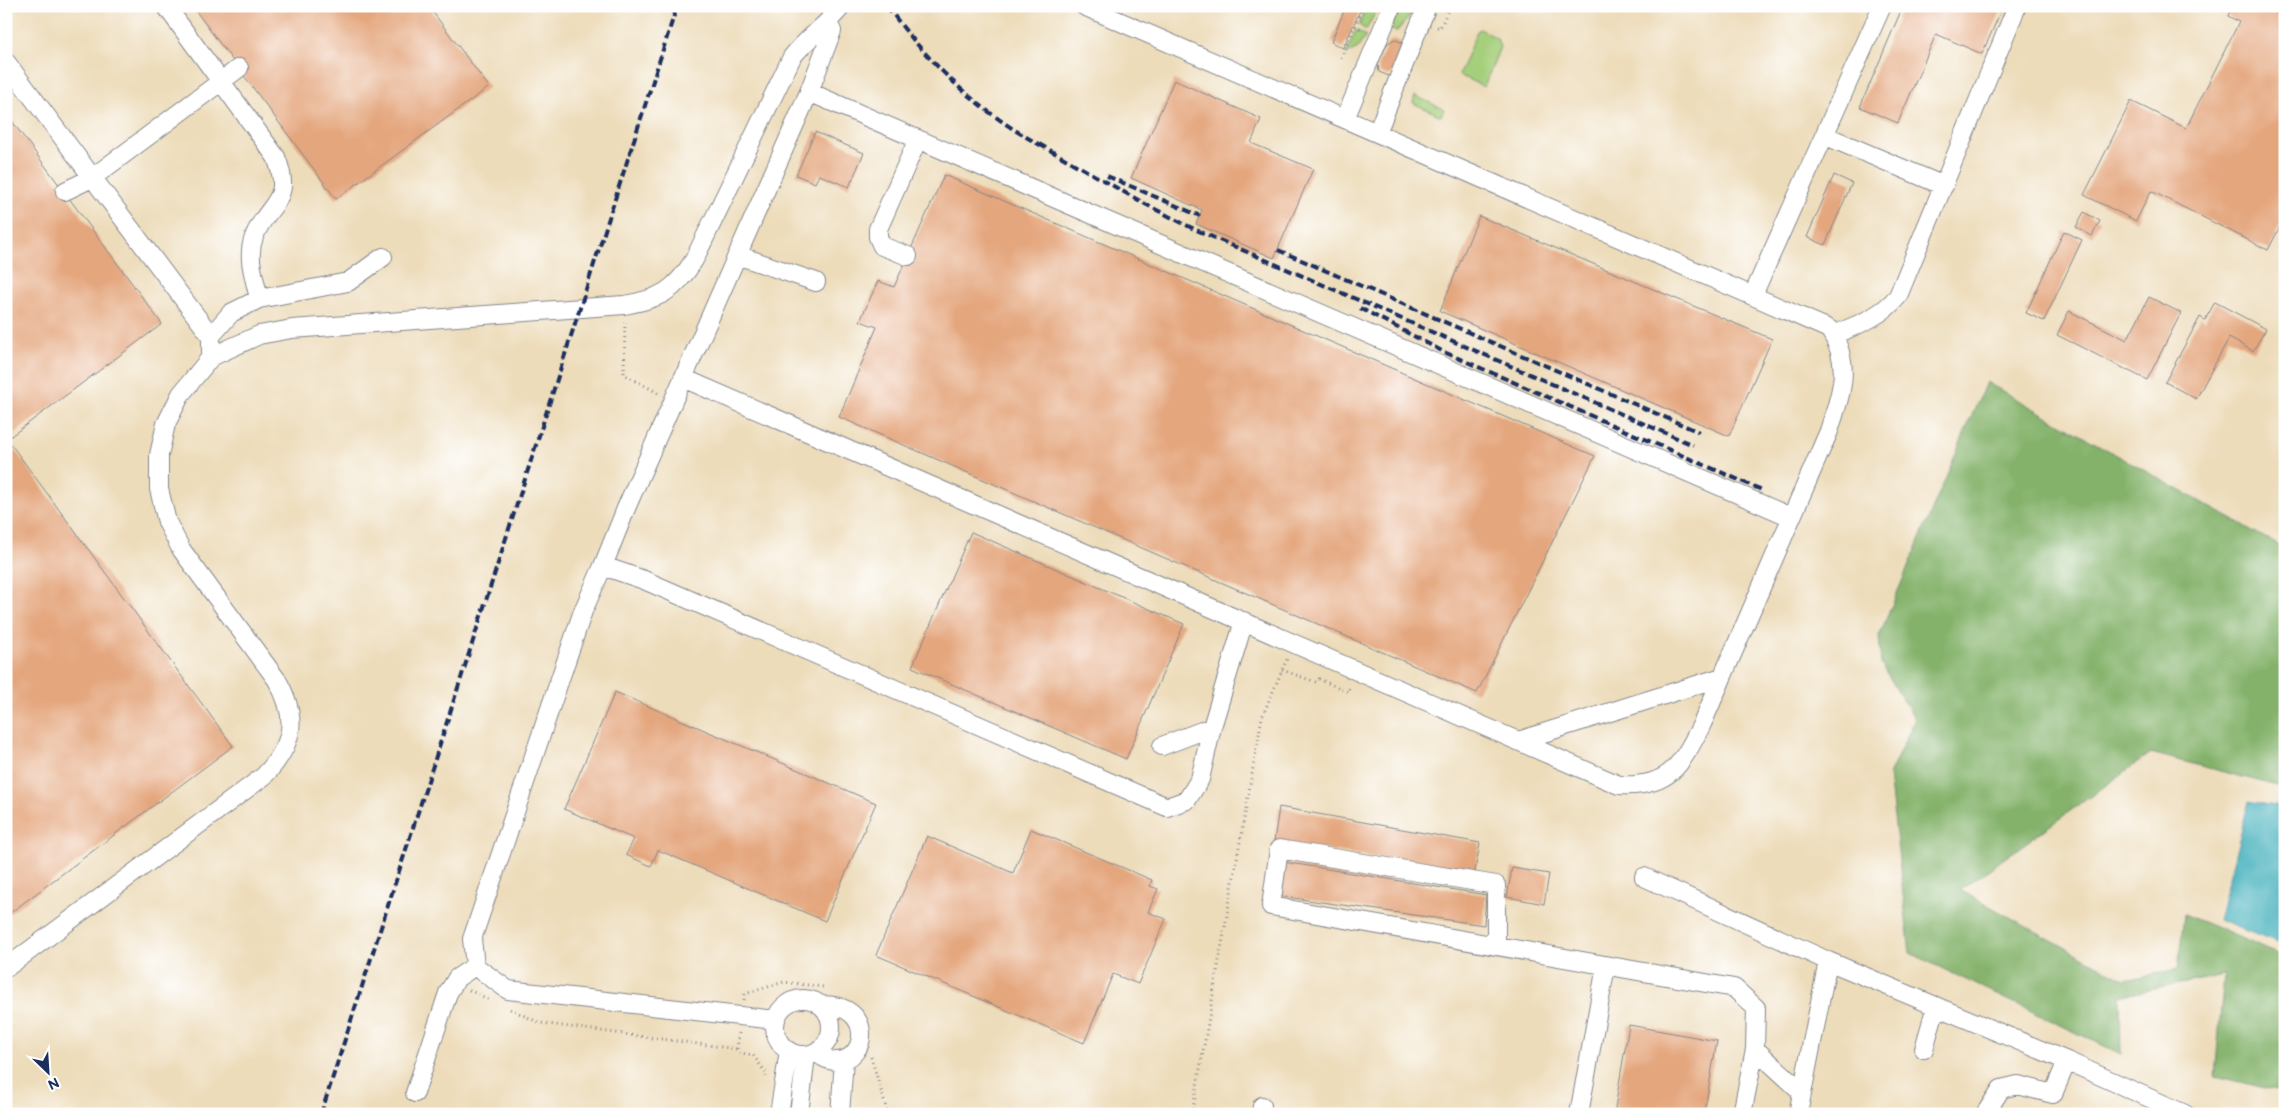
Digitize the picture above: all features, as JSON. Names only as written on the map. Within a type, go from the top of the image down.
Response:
[{"type":"lane","points":[[166,6],[276,157],[284,177],[279,198],[254,237],[250,259],[260,299]]},
{"type":"lane","points":[[6,968],[264,776],[282,757],[289,736],[291,717],[287,697],[277,680],[181,549],[167,522],[159,489],[159,455],[166,424],[181,394],[211,357],[259,335],[292,329],[624,305],[648,301],[668,292],[683,278],[694,260],[792,57],[808,37],[828,22],[842,6]]},
{"type":"lane","points":[[683,378],[1619,785],[1638,786],[1654,782],[1674,772],[1685,758],[1830,431],[1841,391],[1843,363],[1839,345],[1829,329],[1084,6]]},
{"type":"lane","points":[[1345,119],[1392,6]]},
{"type":"lane","points":[[1377,133],[1427,6]]},
{"type":"lane","points":[[1753,295],[1826,136],[1882,6]]},
{"type":"lane","points":[[1833,335],[1878,315],[1889,308],[1898,296],[2017,6]]},
{"type":"lane","points":[[474,966],[472,939],[583,611],[809,92],[832,31],[828,22]]},
{"type":"lane","points":[[6,62],[211,336],[211,357]]},
{"type":"lane","points":[[65,192],[92,178],[239,68]]},
{"type":"lane","points":[[809,92],[1791,517]]},
{"type":"lane","points":[[1826,136],[1944,186]]},
{"type":"lane","points":[[908,256],[882,246],[878,229],[918,139]]},
{"type":"lane","points":[[737,254],[816,282]]},
{"type":"lane","points":[[211,336],[232,313],[260,299],[348,282],[383,258]]},
{"type":"lane","points":[[603,566],[644,580],[1167,807],[1187,800],[1200,779],[1212,727],[1244,621]]},
{"type":"lane","points":[[1518,741],[1722,677]]},
{"type":"lane","points":[[1162,746],[1212,727]]},
{"type":"lane","points":[[1496,946],[1496,886],[1279,849],[1271,906],[1606,966],[1734,988],[1756,1008],[1755,1050],[1742,1114]]},
{"type":"lane","points":[[1644,877],[1828,960],[2067,1061],[2185,1114]]},
{"type":"lane","points":[[1798,1114],[1828,960]]},
{"type":"lane","points":[[474,966],[508,990],[776,1020]]},
{"type":"lane","points":[[415,1093],[448,993],[457,978],[474,966]]},
{"type":"lane","points":[[1579,1114],[1606,966]]},
{"type":"lane","points":[[805,998],[822,1006],[842,1007],[857,1019],[861,1038],[858,1047],[844,1060],[835,1062],[811,1054],[789,1051],[777,1038],[776,1020],[780,1011],[795,1000],[805,998]]},
{"type":"lane","points":[[811,1054],[822,1048],[831,1032],[828,1013],[822,1006]]},
{"type":"lane","points":[[1924,1049],[1936,1006]]},
{"type":"lane","points":[[1755,1050],[1802,1092]]},
{"type":"lane","points":[[779,1114],[789,1051]]},
{"type":"lane","points":[[799,1114],[811,1054]]},
{"type":"lane","points":[[840,1114],[844,1060]]},
{"type":"lane","points":[[1985,1114],[2001,1089],[2018,1085],[2053,1094],[2067,1061]]},
{"type":"path","points":[[1355,26],[1364,6]]},
{"type":"path","points":[[625,319],[624,374],[663,396]]},
{"type":"path","points":[[1192,1114],[1262,717],[1290,651]]},
{"type":"path","points":[[1282,670],[1316,682],[1319,679],[1348,692],[1352,683],[1355,682]]},
{"type":"path","points":[[466,989],[499,1004]]},
{"type":"path","points":[[507,1008],[540,1023],[737,1049],[740,1053],[753,1055],[766,1073],[765,1081]]},
{"type":"path","points":[[737,1049],[739,1032]]},
{"type":"green space","points":[[1367,6],[1376,6],[1376,12],[1366,30],[1359,25]]},
{"type":"green space","points":[[1401,6],[1421,6],[1419,14],[1412,14],[1396,32],[1391,29]]},
{"type":"green space","points":[[1480,29],[1497,38],[1500,47],[1484,87],[1459,75],[1477,31]]},
{"type":"green space","points":[[1356,30],[1366,36],[1358,48],[1346,54]]},
{"type":"green space","points":[[1415,96],[1444,109],[1441,116],[1413,103]]},
{"type":"green space","points":[[1986,382],[2285,549],[2285,788],[2151,753],[1960,890],[2125,980],[2178,969],[2184,914],[2285,957],[2285,1093],[2215,1076],[2224,975],[2120,996],[2121,1054],[1910,953],[1889,775],[1915,719],[1881,664],[1879,636]]},
{"type":"water","points":[[2249,801],[2285,808],[2285,946],[2218,920]]},
{"type":"building","points":[[192,6],[439,6],[432,11],[489,87],[336,199]]},
{"type":"building","points":[[1346,6],[1362,6],[1343,48],[1331,42]]},
{"type":"building","points":[[1903,6],[2003,6],[1982,54],[1936,34],[1898,123],[1860,107]]},
{"type":"building","points":[[2232,6],[2262,6],[2285,17],[2285,217],[2268,250],[2151,191],[2136,221],[2084,195],[2131,101],[2186,128],[2239,22],[2228,16]]},
{"type":"building","points":[[1394,39],[1403,43],[1403,50],[1394,71],[1389,76],[1379,72],[1378,64],[1387,44]]},
{"type":"building","points":[[1174,80],[1261,119],[1251,143],[1313,169],[1274,258],[1196,224],[1202,210],[1131,178]]},
{"type":"building","points":[[6,113],[162,324],[7,439],[233,746],[6,916]]},
{"type":"building","points":[[815,132],[864,153],[849,187],[819,175],[815,183],[796,175]]},
{"type":"building","points":[[944,175],[1595,456],[1477,693],[839,417],[877,327],[860,321],[878,281],[894,287]]},
{"type":"building","points":[[1834,175],[1852,183],[1825,245],[1807,237]]},
{"type":"building","points":[[2084,212],[2100,221],[2092,236],[2076,227]]},
{"type":"building","points":[[1479,216],[1772,339],[1729,436],[1440,311]]},
{"type":"building","points":[[2064,231],[2082,240],[2044,321],[2026,313]]},
{"type":"building","points":[[2149,297],[2181,313],[2147,380],[2057,335],[2069,311],[2127,340]]},
{"type":"building","points":[[2215,302],[2266,329],[2253,351],[2229,338],[2196,399],[2165,382],[2200,317],[2205,320]]},
{"type":"building","points":[[971,532],[1184,624],[1126,759],[912,667]]},
{"type":"building","points":[[615,692],[876,803],[825,921],[658,850],[651,866],[626,855],[634,839],[564,809]]},
{"type":"building","points":[[1279,807],[1480,843],[1475,872],[1274,842]]},
{"type":"building","points":[[1031,829],[1152,880],[1150,886],[1158,889],[1148,912],[1166,919],[1138,984],[1113,974],[1084,1043],[876,955],[927,836],[1013,873]]},
{"type":"building","points":[[1284,862],[1486,895],[1484,925],[1279,896]]},
{"type":"building","points":[[1512,868],[1549,874],[1544,904],[1507,897]]},
{"type":"building","points":[[1629,1025],[1717,1041],[1704,1114],[1614,1114]]},
{"type":"railway","points":[[321,1114],[677,6]]},
{"type":"railway","points":[[887,6],[920,47],[957,86],[999,119],[1044,147]]},
{"type":"railway","points":[[1039,144],[1147,205],[1194,229],[1693,445]]},
{"type":"railway","points":[[1107,176],[1200,216]]},
{"type":"railway","points":[[1278,250],[1699,432]]},
{"type":"railway","points":[[1360,308],[1444,352],[1762,490]]}]
